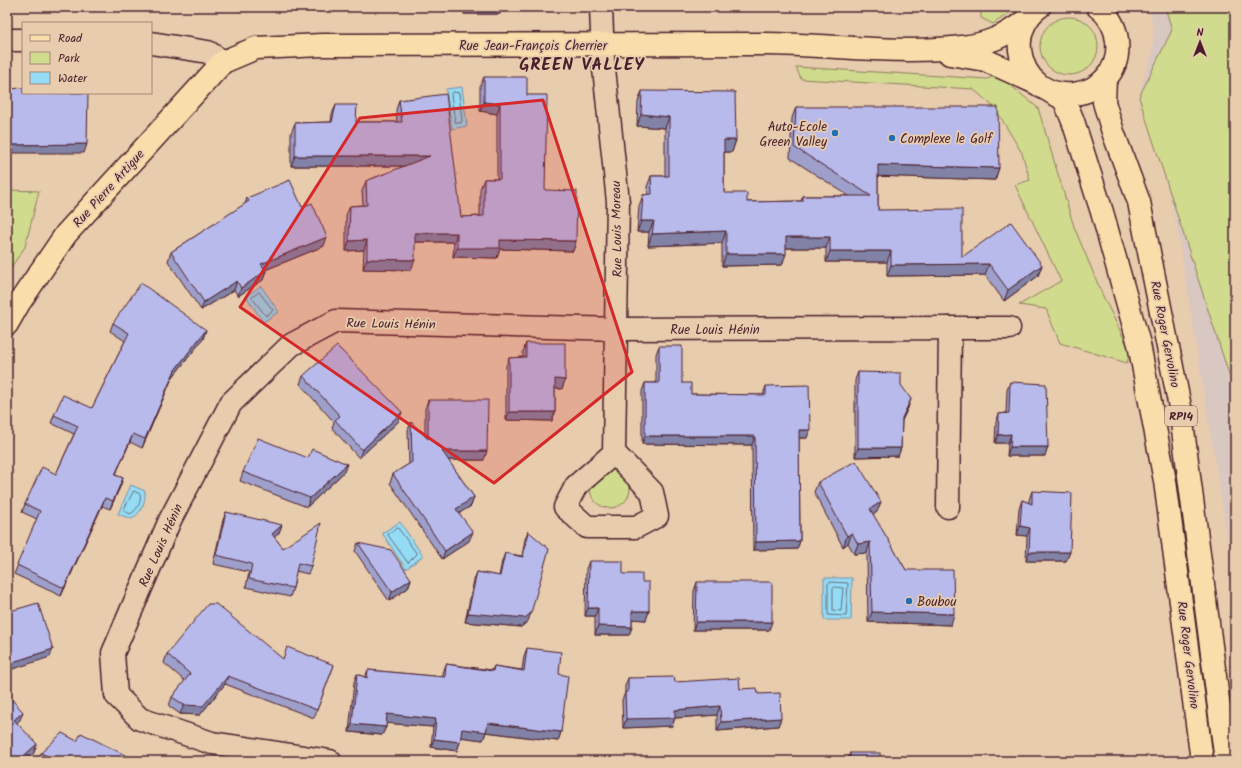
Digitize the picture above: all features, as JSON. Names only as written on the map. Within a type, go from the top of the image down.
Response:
[{"type":"main road","points":[[1033,14],[1021,32],[1019,46],[1021,60],[1027,73],[1044,88],[1065,95],[1080,94],[1094,88],[1105,79],[1115,62],[1118,48],[1116,33],[1110,19],[1098,7]]},
{"type":"main road","name":"Rue Jean-François Cherrier","points":[[923,50],[962,47],[986,43],[1007,34],[1033,14]]},
{"type":"main road","name":"Rue Jean-François Cherrier","points":[[223,62],[256,48],[322,45],[795,44],[923,50],[985,60],[1044,88]]},
{"type":"main road","name":"Rue Pierre Artigue","points":[[7,324],[19,303],[66,234],[223,62]]},
{"type":"main road","name":"Rue Roger Gervolino","points":[[1105,79],[1104,102],[1113,132],[1139,202],[1180,407],[1226,761]]},
{"type":"main road","name":"Rue Roger Gervolino","points":[[1044,88],[1064,99],[1073,121],[1102,212],[1139,344],[1165,481],[1202,761]]},
{"type":"street","name":"Rue Louis Moreau","points":[[601,7],[602,44],[618,202],[614,453]]},
{"type":"street","points":[[7,40],[22,40]]},
{"type":"street","points":[[152,44],[208,52],[223,62]]},
{"type":"street","name":"Rue Louis Hénin","points":[[330,761],[212,743],[140,719],[116,695],[113,653],[170,520],[231,403],[291,345],[336,321],[617,329],[1009,328]]},
{"type":"street","points":[[948,507],[950,328]]},
{"type":"highlighted area","points":[[543,100],[632,372],[494,483],[240,307],[360,118]]},
{"type":"shaded area","points":[[1149,7],[1235,7],[1235,584],[1179,237],[1163,164],[1142,106],[1141,88],[1152,54],[1154,31]]},
{"type":"green space","points":[[981,7],[1018,7],[993,24],[981,18]]},
{"type":"green space","points":[[1165,7],[1235,7],[1235,393],[1139,97],[1172,30]]},
{"type":"green space","points":[[1069,17],[1085,22],[1093,30],[1098,46],[1093,62],[1085,70],[1069,75],[1053,70],[1045,62],[1040,46],[1045,30],[1053,22]]},
{"type":"green space","points":[[796,67],[987,79],[998,75],[1038,108],[1074,227],[1103,296],[1130,351],[1127,363],[1060,343],[1046,309],[1019,305],[1061,281],[1015,185],[1030,180],[1022,153],[995,108],[973,89],[801,79]]},
{"type":"green space","points":[[7,190],[39,191],[25,247],[7,273]]},
{"type":"green space","points":[[610,468],[618,470],[624,474],[628,480],[630,488],[628,496],[624,502],[618,506],[610,508],[602,506],[596,502],[592,496],[590,488],[592,480],[596,474],[602,470]]},
{"type":"water","points":[[462,87],[467,126],[452,129],[446,89]]},
{"type":"water","points":[[261,286],[279,312],[263,322],[246,296]]},
{"type":"water","points":[[131,485],[145,491],[145,499],[142,507],[132,519],[118,514]]},
{"type":"water","points":[[400,522],[423,556],[406,569],[382,533]]},
{"type":"water","points":[[824,578],[852,578],[851,620],[824,620]]},
{"type":"building","points":[[484,77],[527,77],[527,95],[547,95],[545,190],[577,191],[576,241],[500,240],[500,248],[457,248],[457,233],[415,233],[415,260],[367,259],[367,240],[349,241],[350,206],[367,205],[366,181],[430,156],[295,156],[295,123],[332,122],[336,105],[357,105],[356,122],[402,122],[399,100],[446,94],[461,217],[484,216],[484,179],[500,179],[500,104],[484,102]]},
{"type":"building","points":[[22,88],[22,94],[88,94],[87,144],[7,145],[7,89]]},
{"type":"building","points":[[642,91],[735,92],[736,140],[724,140],[724,193],[747,193],[747,202],[803,201],[803,196],[871,196],[794,147],[796,107],[998,107],[999,168],[878,165],[878,210],[962,209],[962,257],[1011,222],[1042,265],[1008,290],[989,264],[891,265],[891,251],[830,251],[830,237],[786,237],[786,254],[726,254],[726,231],[652,234],[654,221],[641,221],[643,195],[652,194],[651,176],[669,176],[669,117],[641,114]]},
{"type":"building","points":[[290,180],[302,207],[312,203],[327,237],[261,264],[266,271],[241,288],[237,281],[204,302],[171,252],[249,201],[247,198]]},
{"type":"building","points":[[141,283],[206,330],[175,370],[145,439],[133,434],[115,475],[123,478],[113,501],[105,498],[64,588],[17,565],[40,511],[25,504],[42,467],[56,474],[78,426],[54,415],[63,395],[92,408],[129,333],[113,323]]},
{"type":"building","points":[[526,343],[565,343],[565,380],[555,379],[555,412],[509,412],[509,358],[526,357]]},
{"type":"building","points":[[337,346],[402,412],[362,450],[335,420],[340,416],[303,376]]},
{"type":"building","points":[[659,346],[682,346],[682,383],[691,383],[691,394],[766,395],[766,386],[809,385],[810,430],[799,430],[800,541],[756,542],[755,436],[645,436],[645,383],[659,383]]},
{"type":"building","points":[[858,372],[901,373],[901,385],[911,399],[902,418],[901,448],[858,448]]},
{"type":"building","points":[[1010,382],[1046,384],[1048,447],[1010,447],[1011,434],[998,435],[999,414],[1009,413]]},
{"type":"building","points":[[428,400],[488,400],[487,451],[442,451],[474,497],[456,509],[473,532],[445,551],[393,474],[412,462],[411,422],[428,439]]},
{"type":"building","points":[[258,438],[308,458],[312,449],[347,464],[310,498],[243,472]]},
{"type":"building","points":[[856,461],[881,502],[870,509],[906,570],[953,570],[954,614],[872,612],[870,542],[858,544],[852,533],[847,536],[818,482]]},
{"type":"building","points":[[1032,491],[1072,493],[1070,552],[1029,552],[1030,528],[1020,526],[1022,500],[1032,504]]},
{"type":"building","points":[[226,512],[282,525],[272,534],[283,548],[321,523],[311,566],[298,563],[293,588],[249,579],[252,564],[216,555]]},
{"type":"building","points":[[528,531],[549,549],[531,613],[525,618],[468,613],[477,572],[500,576],[505,553],[523,557]]},
{"type":"building","points":[[358,543],[391,550],[411,579],[392,592]]},
{"type":"building","points":[[589,561],[623,561],[623,574],[642,574],[642,582],[649,582],[649,611],[632,611],[632,627],[598,626],[598,608],[588,608]]},
{"type":"building","points":[[697,582],[772,582],[772,622],[696,622]]},
{"type":"building","points":[[38,603],[53,649],[7,664],[7,612]]},
{"type":"building","points":[[208,604],[216,604],[283,659],[287,647],[334,665],[317,710],[228,676],[203,706],[184,705],[172,697],[190,674],[167,654]]},
{"type":"building","points":[[527,648],[561,652],[559,674],[568,676],[561,732],[488,723],[486,732],[462,729],[460,742],[434,739],[436,719],[387,714],[386,727],[352,724],[357,674],[367,678],[368,670],[445,677],[446,664],[493,671],[494,666],[524,671]]},
{"type":"building","points":[[674,677],[675,682],[739,678],[740,689],[757,688],[758,694],[780,693],[781,718],[721,722],[720,706],[675,710],[675,718],[626,719],[625,692],[628,692],[628,678]]},
{"type":"building","points":[[7,694],[23,712],[14,720],[37,744],[18,761],[7,761]]},
{"type":"building","points":[[62,733],[77,741],[81,733],[131,758],[130,761],[58,761],[41,753]]},
{"type":"building","points":[[850,753],[880,753],[880,761],[850,761]]},
{"type":"place","name":"Auto-Ecole Green Valley","points":[[835,133]]},
{"type":"place","name":"Complexe le Golf","points":[[892,138]]},
{"type":"place","name":"Boubou","points":[[909,601]]},
{"type":"district","name":"GREEN VALLEY","points":[[582,64]]}]
